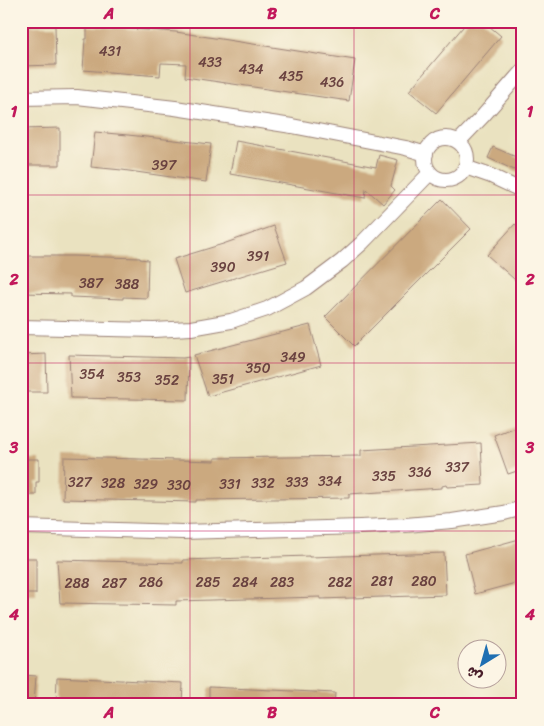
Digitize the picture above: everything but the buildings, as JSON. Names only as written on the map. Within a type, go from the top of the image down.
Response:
[{"type":"street","points":[[458,142],[523,70]]},
{"type":"street","points":[[21,98],[77,97],[175,108],[292,126],[381,143],[426,154]]},
{"type":"street","points":[[442,139],[458,142],[466,153],[467,160],[462,173],[449,180],[435,177],[426,167],[425,160],[429,146],[435,141],[442,139]]},
{"type":"street","points":[[465,167],[491,176],[523,191]]},
{"type":"street","points":[[21,327],[154,330],[192,328],[231,321],[267,309],[306,288],[342,261],[430,173]]},
{"type":"street","points":[[21,527],[182,532],[360,528],[452,521],[504,514],[523,508]]}]
